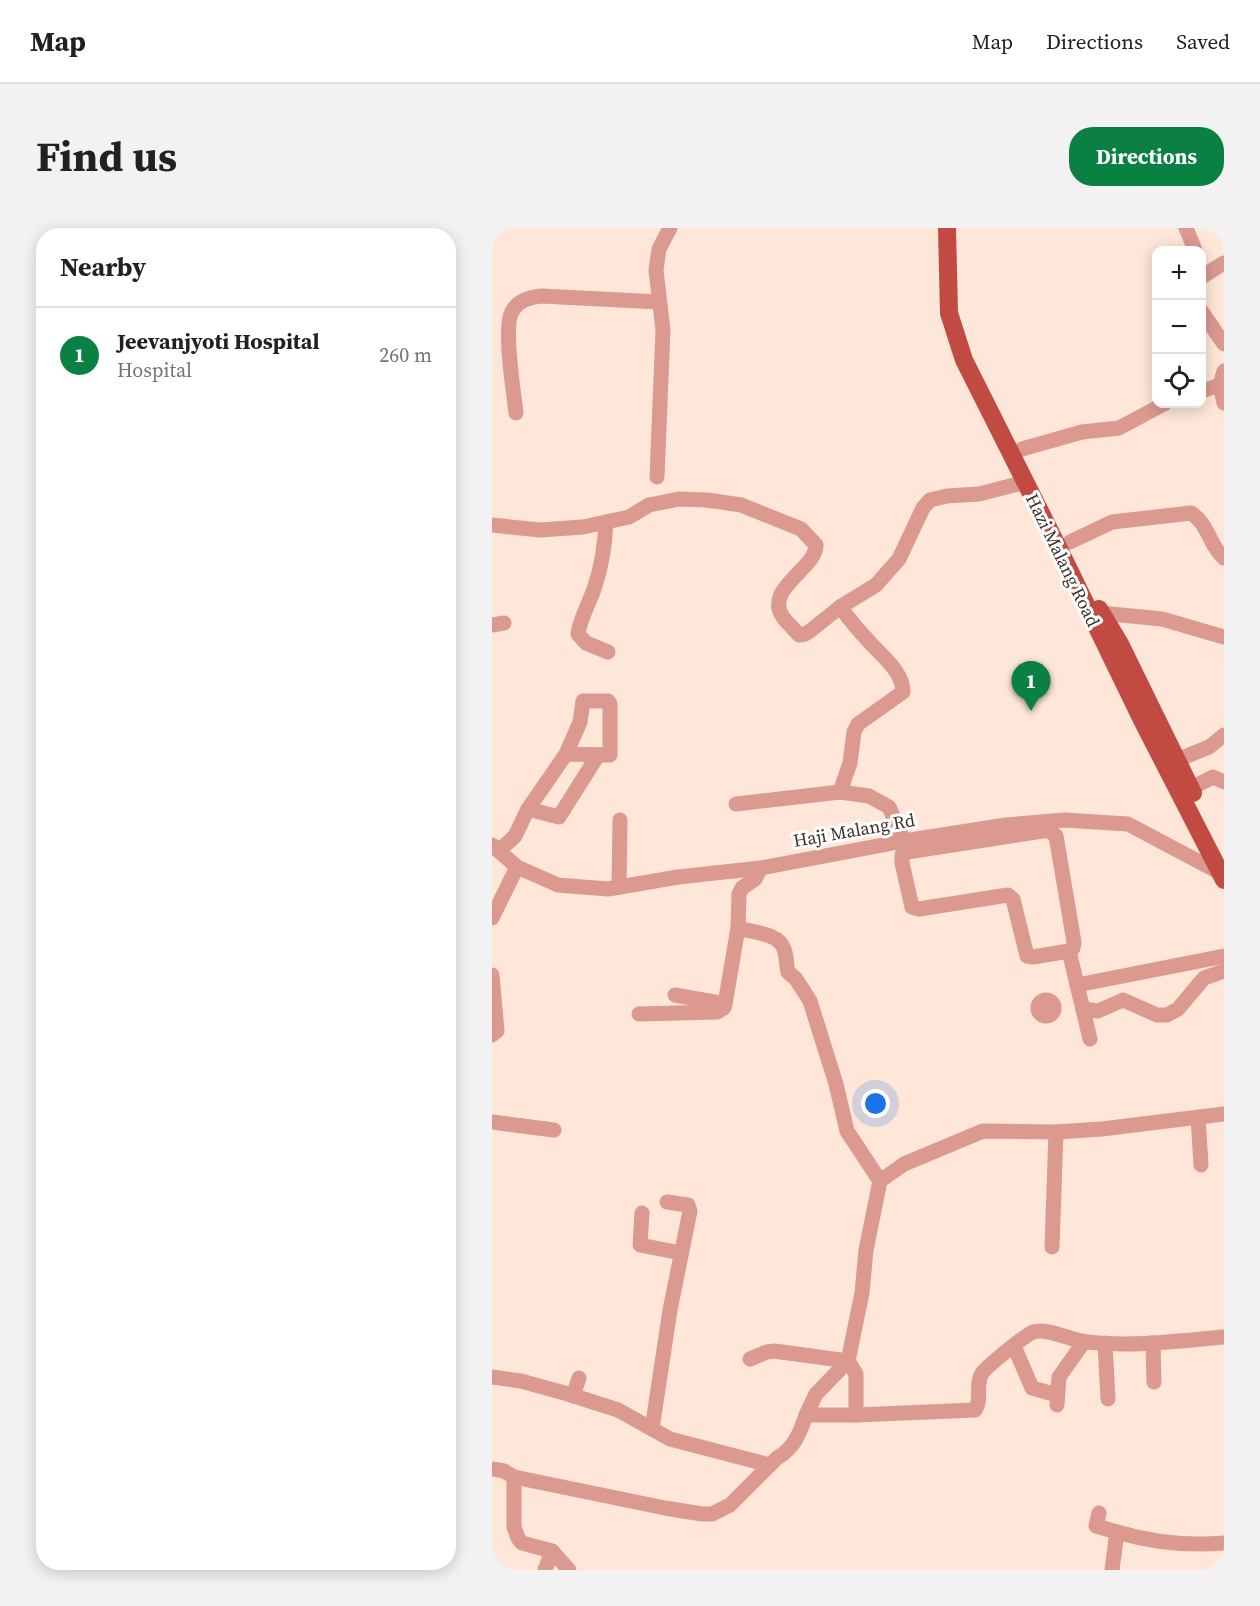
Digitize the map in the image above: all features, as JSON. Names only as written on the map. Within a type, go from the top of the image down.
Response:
[{"type":"main road","name":"Hazi Malang Road","points":[[947,228],[949,313],[963,360],[1127,675],[1222,867]]},
{"type":"main road","name":"Hazi Malang Road","points":[[956,228],[960,308],[965,337],[1070,543],[1095,613]]},
{"type":"main road","name":"Hazi Malang Road","points":[[1127,675],[1191,788],[1222,867]]},
{"type":"street","points":[[657,477],[663,330],[656,270],[659,249],[670,228]]},
{"type":"street","points":[[1186,228],[1193,246]]},
{"type":"street","points":[[1206,276],[1224,263]]},
{"type":"street","points":[[516,413],[508,339],[509,317],[513,309],[528,297],[659,302]]},
{"type":"street","points":[[1206,315],[1220,327],[1224,344]]},
{"type":"street","points":[[1206,388],[1222,378],[1224,403]]},
{"type":"street","points":[[1022,449],[1082,432],[1119,428],[1156,408]]},
{"type":"street","points":[[492,525],[540,530],[583,527],[629,517],[649,505],[679,499],[741,505],[801,529],[816,545],[817,552],[811,561],[789,580],[779,605],[781,615],[799,635],[810,631],[840,607],[876,585],[899,559],[923,508],[930,500],[947,496],[979,494],[1026,482]]},
{"type":"street","points":[[1070,543],[1112,522],[1191,513],[1198,519],[1216,550],[1224,558]]},
{"type":"street","points":[[606,522],[604,554],[593,591],[579,624],[578,634],[586,643],[608,652]]},
{"type":"street","points":[[840,607],[893,668],[903,684],[903,692],[858,724],[854,732],[850,763],[840,792]]},
{"type":"street","points":[[1095,613],[1162,619],[1224,637]]},
{"type":"street","points":[[495,848],[515,836],[528,809],[566,754],[580,722],[583,701],[605,700],[610,704],[610,755],[566,754]]},
{"type":"street","points":[[1177,760],[1209,747],[1224,735]]},
{"type":"street","points":[[528,809],[559,817],[598,755]]},
{"type":"street","points":[[1191,788],[1213,777],[1224,782]]},
{"type":"street","points":[[736,804],[840,792],[869,796],[889,807],[904,841]]},
{"type":"street","name":"Haji Malang Rd","points":[[495,848],[517,867],[558,885],[608,889],[678,877],[761,868],[904,841],[1006,825],[1064,819],[1128,824],[1222,867]]},
{"type":"street","points":[[619,887],[620,820]]},
{"type":"street","points":[[1047,831],[1054,833],[1074,942],[1073,948],[1069,951],[1034,957],[1027,956],[1013,900],[1008,895],[914,909],[910,903],[902,855],[907,852],[1024,834],[1047,831]]},
{"type":"street","points":[[492,918],[517,867]]},
{"type":"street","points":[[639,1014],[717,1012],[724,1008],[738,928],[739,894],[742,888],[755,879],[761,868]]},
{"type":"street","points":[[738,928],[773,938],[780,942],[784,949],[788,972],[796,979],[810,1001],[836,1084],[847,1131],[880,1181]]},
{"type":"street","points":[[1069,951],[1090,1040]]},
{"type":"street","points":[[1077,985],[1224,956]]},
{"type":"street","points":[[1053,1006],[1082,1005],[1098,1011],[1123,1000],[1156,1015],[1167,1015],[1178,1009],[1204,978],[1224,971]]},
{"type":"street","points":[[492,1035],[497,1031],[496,975]]},
{"type":"street","points":[[675,995],[725,1004]]},
{"type":"street","points":[[492,1469],[504,1471],[514,1477],[665,1508],[712,1514],[730,1504],[792,1446],[816,1394],[848,1361],[862,1293],[866,1250],[880,1181],[904,1164],[983,1131],[1056,1132],[1224,1114]]},
{"type":"street","points":[[1198,1117],[1201,1165]]},
{"type":"street","points":[[492,1122],[554,1130]]},
{"type":"street","points":[[1052,1248],[1056,1132]]},
{"type":"street","points":[[652,1429],[670,1310],[690,1208],[686,1204],[667,1202]]},
{"type":"street","points":[[642,1213],[640,1245],[681,1253]]},
{"type":"street","points":[[806,1415],[975,1410],[978,1405],[981,1374],[1033,1332],[1039,1331],[1084,1342],[1105,1343],[1154,1343],[1224,1337]]},
{"type":"street","points":[[1014,1346],[1032,1388],[1057,1400],[1059,1377],[1084,1342]]},
{"type":"street","points":[[1105,1343],[1108,1399]]},
{"type":"street","points":[[1154,1343],[1154,1382]]},
{"type":"street","points":[[750,1359],[774,1351],[848,1361]]},
{"type":"street","points":[[848,1361],[856,1374],[856,1415]]},
{"type":"street","points":[[492,1377],[521,1381],[618,1410],[670,1439],[770,1465]]},
{"type":"street","points":[[573,1396],[579,1378]]},
{"type":"street","points":[[514,1477],[514,1527],[518,1538],[522,1543],[552,1551],[569,1570]]},
{"type":"street","points":[[1099,1513],[1096,1527],[1136,1538],[1207,1544],[1224,1543]]},
{"type":"street","points":[[1112,1570],[1117,1532]]},
{"type":"street","points":[[545,1570],[552,1551]]},
{"type":"place","name":"Jeevanjyoti Hospital","points":[[1031,711]]}]
